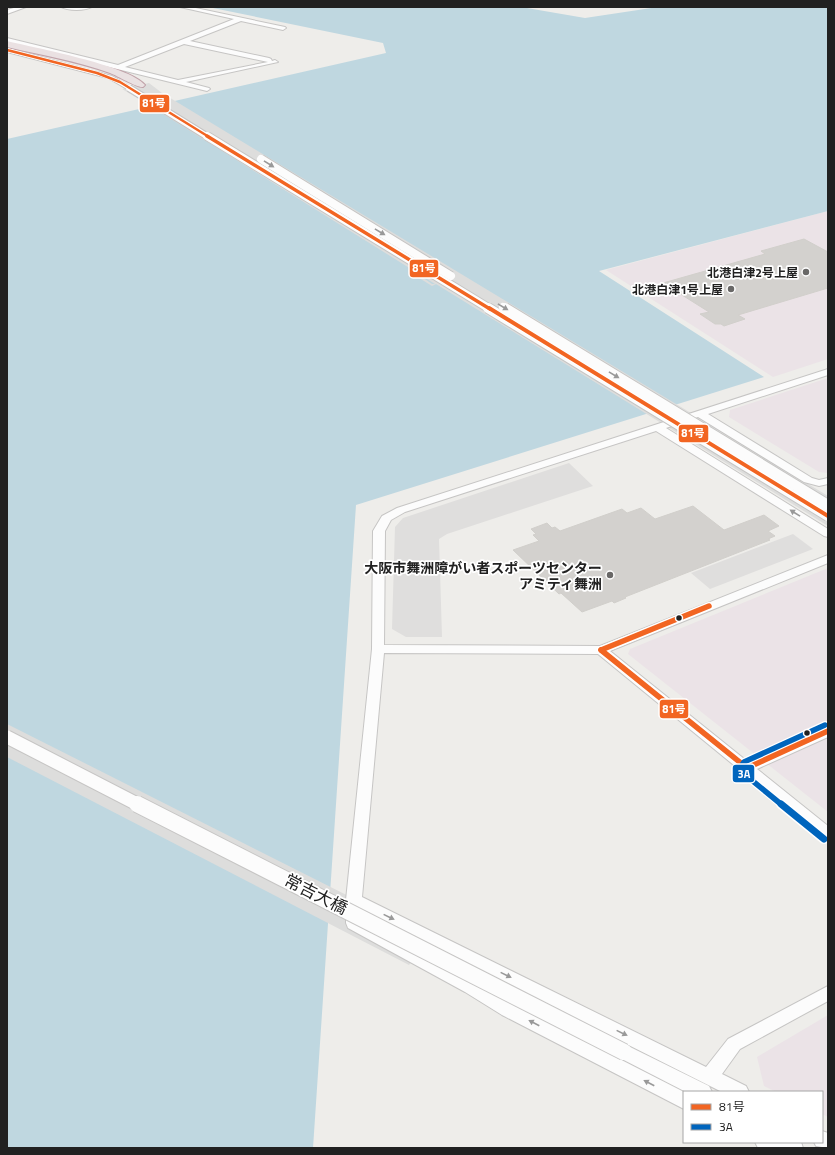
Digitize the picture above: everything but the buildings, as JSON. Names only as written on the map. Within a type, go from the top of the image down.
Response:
[{"type":"highway","points":[[7,45],[104,68],[124,75],[140,85]]},
{"type":"highway","points":[[7,54],[88,74],[129,88]]},
{"type":"street","points":[[7,12],[23,7]]},
{"type":"street","points":[[64,7],[89,7]]},
{"type":"street","points":[[183,7],[283,28]]},
{"type":"street","points":[[120,67],[240,19]]},
{"type":"street","points":[[7,40],[207,89]]},
{"type":"street","points":[[178,82],[275,62],[184,42]]},
{"type":"street","points":[[7,50],[110,77],[828,516]]},
{"type":"street","points":[[140,85],[828,505]]},
{"type":"street","points":[[683,1101],[508,1010],[471,987],[354,923],[354,900],[378,650],[379,530],[386,518],[401,510],[828,372]]},
{"type":"street","points":[[700,414],[808,480],[819,483],[828,481]]},
{"type":"street","points":[[657,427],[828,534]]},
{"type":"street","points":[[378,650],[601,650],[828,559]]},
{"type":"street","points":[[601,650],[828,834]]},
{"type":"street","points":[[747,768],[828,731]]},
{"type":"street","name":"常吉大橋","points":[[7,737],[624,1052],[706,1084]]},
{"type":"street","points":[[354,900],[706,1084],[736,1091]]},
{"type":"street","points":[[706,1084],[734,1044],[828,992]]},
{"type":"street","points":[[767,1143],[780,1148]]},
{"type":"shaded area","points":[[828,211],[828,359],[773,377],[606,270]]},
{"type":"shaded area","points":[[828,378],[828,473],[819,472],[729,417],[730,410]]},
{"type":"shaded area","points":[[569,463],[593,486],[447,534],[439,539],[442,637],[406,637],[392,629],[395,527],[403,518]]},
{"type":"shaded area","points":[[793,534],[813,549],[710,589],[691,573]]},
{"type":"shaded area","points":[[828,568],[828,812],[628,654],[630,649]]},
{"type":"shaded area","points":[[828,1015],[828,1117],[823,1114],[823,1091],[774,1091],[764,1086],[757,1057]]},
{"type":"water","points":[[208,7],[521,7],[585,18],[658,7],[828,7],[828,211],[599,271],[764,377],[356,505],[313,1148],[7,1148],[7,139],[386,53],[383,43]]},
{"type":"pier","points":[[149,83],[162,93],[828,496],[828,526],[436,284],[432,286],[408,271],[412,270],[432,284],[435,284],[122,89]]},
{"type":"pier","points":[[7,724],[430,937],[626,1044],[618,1059],[416,956],[409,965],[7,757]]},
{"type":"transit line","name":"81号","points":[[7,50],[97,73],[120,82],[828,516]]},
{"type":"transit line","name":"81号","points":[[601,650],[709,606]]},
{"type":"transit line","name":"81号","points":[[601,650],[747,768]]},
{"type":"transit line","name":"3A","points":[[824,839],[743,773],[740,768],[744,762],[825,725]]},
{"type":"transit line","name":"81号","points":[[747,768],[828,731]]},
{"type":"place","name":"北港白津2号上屋","points":[[806,272]]},
{"type":"place","name":"北港白津1号上屋","points":[[731,289]]},
{"type":"place","name":"大阪市舞洲障がい者スポーツセンター アミティ舞洲","points":[[610,575]]}]
